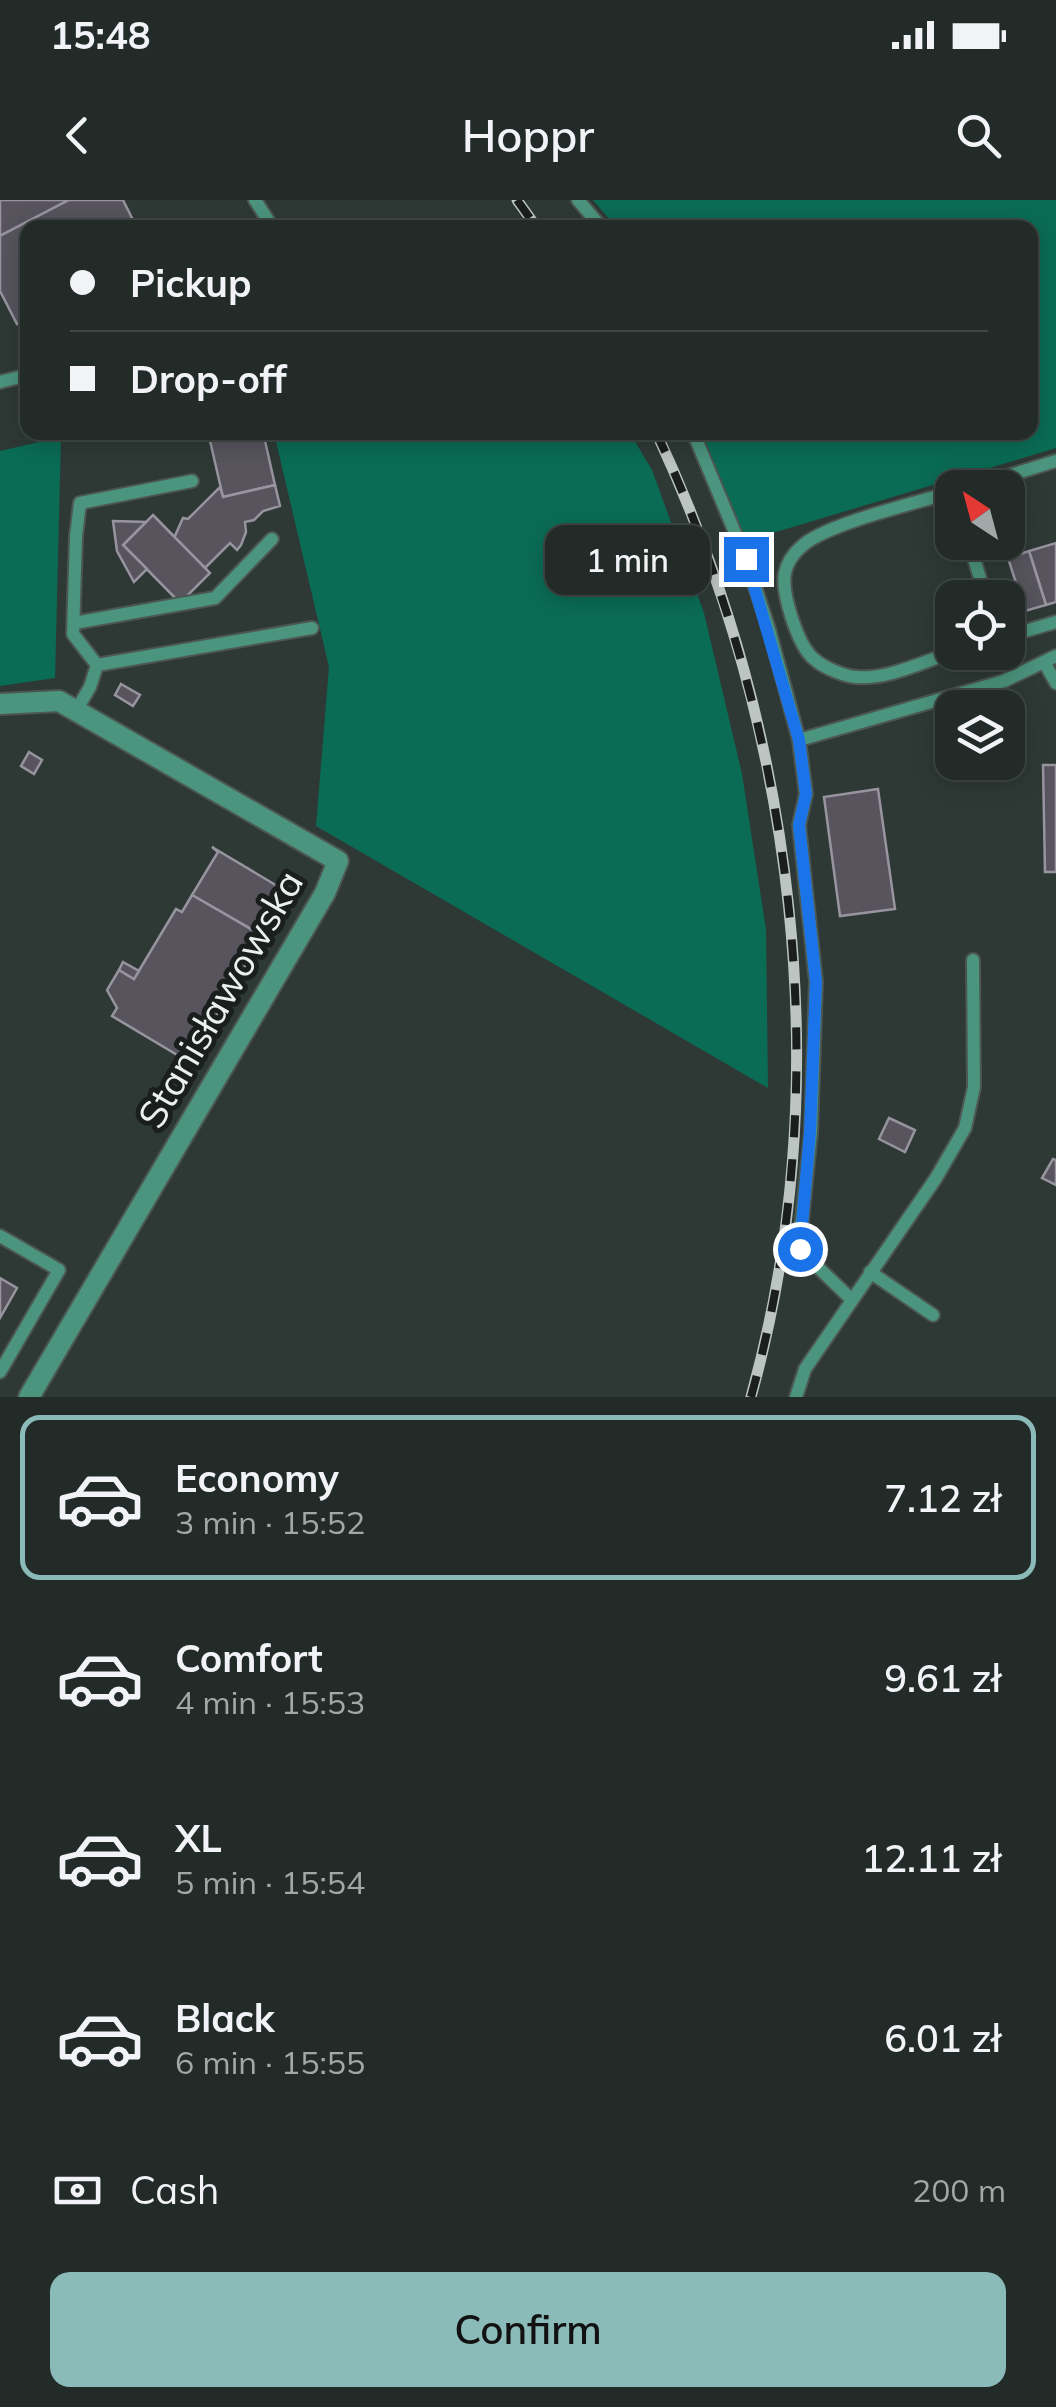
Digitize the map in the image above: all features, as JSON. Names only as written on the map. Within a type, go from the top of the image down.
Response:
[{"type":"street","name":"Stanisławowska","points":[[0,704],[59,701],[338,860],[325,893],[29,1397]]},
{"type":"lane","points":[[578,200],[595,220]]},
{"type":"lane","points":[[696,440],[746,559],[799,740],[806,794],[799,825],[816,982],[800,1249],[851,1299]]},
{"type":"lane","points":[[1025,471],[1056,461]]},
{"type":"lane","points":[[97,664],[74,634],[80,503],[192,481]]},
{"type":"lane","points":[[935,497],[823,533],[803,544],[790,560],[784,576],[800,641],[814,659],[831,669],[856,677],[879,675],[935,658]]},
{"type":"lane","points":[[74,623],[215,598],[272,538]]},
{"type":"lane","points":[[1025,631],[1056,622]]},
{"type":"lane","points":[[97,664],[312,628]]},
{"type":"lane","points":[[799,740],[1004,681],[1050,659],[1056,683]]},
{"type":"lane","points":[[76,711],[97,664]]},
{"type":"lane","points":[[796,1397],[805,1368],[936,1178],[965,1128],[974,1087],[973,960]]},
{"type":"lane","points":[[0,1236],[59,1270],[0,1372]]},
{"type":"lane","points":[[870,1272],[933,1315]]},
{"type":"green space","points":[[593,200],[1056,200],[1056,448],[983,470],[935,470],[935,484],[746,541],[705,440],[1038,440],[1038,220],[610,220]]},
{"type":"green space","points":[[61,440],[55,678],[0,686],[0,451]]},
{"type":"green space","points":[[276,440],[634,440],[652,470],[704,613],[742,774],[766,930],[768,1088],[316,826],[329,667]]},
{"type":"building","points":[[0,200],[69,200],[31,220],[20,220],[20,226],[0,236]]},
{"type":"building","points":[[69,200],[123,200],[133,220],[31,220]]},
{"type":"building","points":[[20,226],[17,324],[0,291],[0,236]]},
{"type":"building","points":[[210,440],[265,440],[275,485],[223,497]]},
{"type":"building","points":[[275,485],[280,506],[245,522],[246,532],[237,550],[230,543],[205,568],[174,538],[183,518],[188,519],[220,487],[223,497]]},
{"type":"building","points":[[153,515],[210,573],[180,603],[123,545]]},
{"type":"building","points":[[113,521],[146,522],[123,545],[147,569],[134,582],[117,551]]},
{"type":"building","points":[[1056,543],[1056,602],[1046,605],[1029,551]]},
{"type":"building","points":[[1029,551],[1046,605],[1025,611],[1025,580],[1015,580],[1009,560],[1025,560],[1025,552]]},
{"type":"building","points":[[121,684],[140,695],[133,706],[115,695]]},
{"type":"building","points":[[29,752],[42,760],[34,774],[21,766]]},
{"type":"building","points":[[1043,765],[1056,765],[1056,872],[1045,872]]},
{"type":"building","points":[[878,789],[895,909],[840,916],[824,797]]},
{"type":"building","points":[[212,847],[289,893],[281,890],[265,918],[272,922],[263,936],[192,895],[218,852]]},
{"type":"building","points":[[281,890],[288,894],[272,922],[265,918]]},
{"type":"building","points":[[192,895],[263,936],[255,950],[248,946],[245,951],[252,954],[189,1062],[112,1016],[117,1008],[107,990],[119,970],[134,979],[176,909],[182,912]]},
{"type":"building","points":[[123,962],[139,971],[134,979],[119,970]]},
{"type":"building","points":[[889,1118],[915,1130],[905,1152],[879,1139]]},
{"type":"building","points":[[1056,1160],[1056,1185],[1042,1178]]},
{"type":"building","points":[[0,1278],[17,1288],[0,1318]]},
{"type":"railway","points":[[517,200],[531,220]]},
{"type":"railway","points":[[659,440],[704,546],[742,663],[770,784],[789,907],[796,1030],[793,1154],[778,1276],[751,1397]]},
{"type":"route","points":[[746,559],[799,740],[806,794],[799,825],[816,982],[800,1249]]}]
